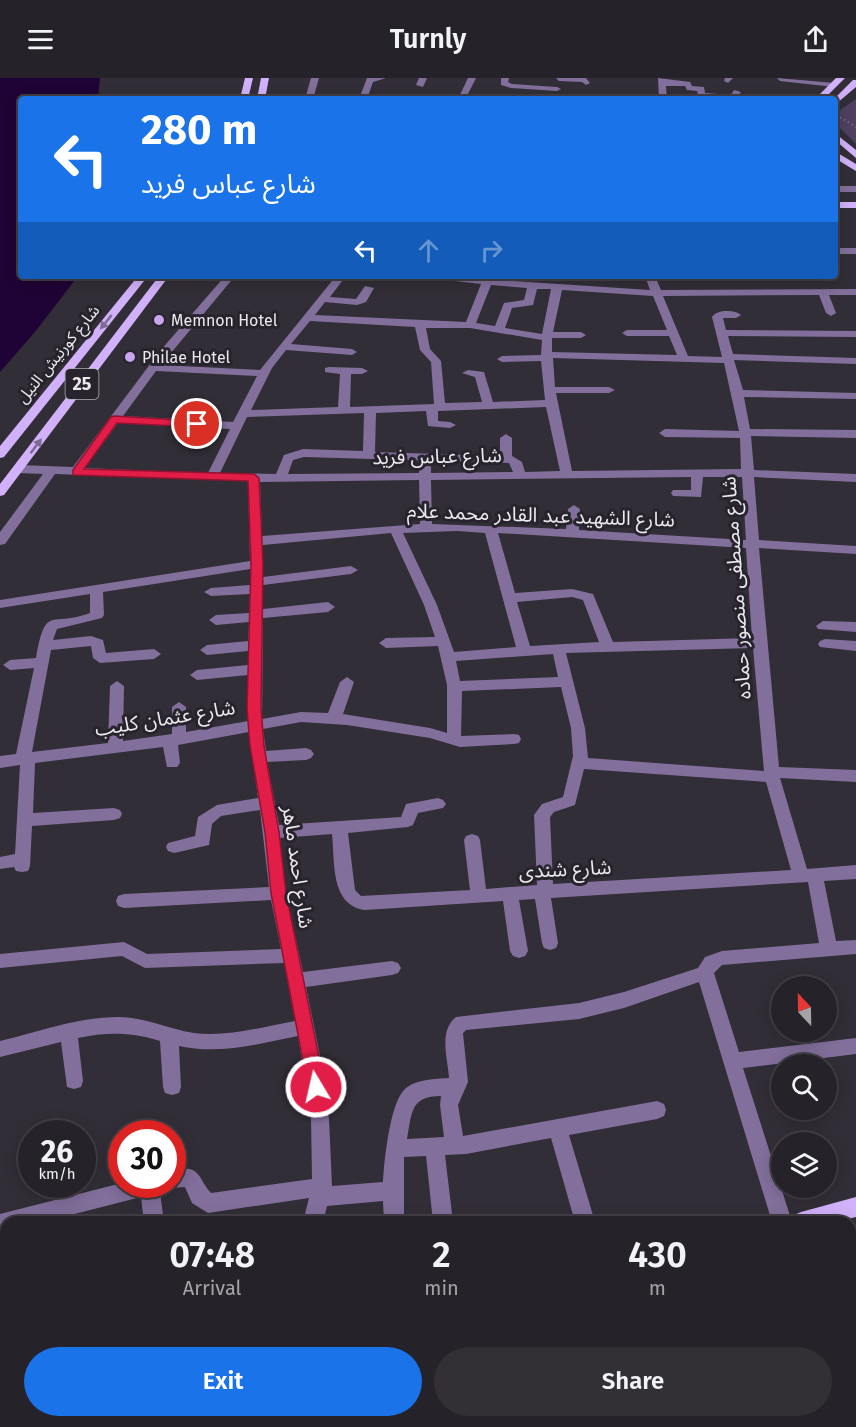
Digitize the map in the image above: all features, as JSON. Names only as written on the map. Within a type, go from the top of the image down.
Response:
[{"type":"main road","points":[[245,96],[249,78]]},
{"type":"main road","points":[[262,96],[265,78]]},
{"type":"main road","points":[[822,96],[841,78]]},
{"type":"main road","points":[[838,100],[856,82]]},
{"type":"main road","points":[[838,140],[856,155]]},
{"type":"main road","points":[[838,156],[856,168]]},
{"type":"main road","points":[[838,204],[856,205]]},
{"type":"main road","points":[[838,211],[856,212]]},
{"type":"main road","name":"شارع كورنيش النيل","points":[[0,454],[140,279]]},
{"type":"main road","name":"شارع كورنيش النيل","points":[[0,492],[162,279]]},
{"type":"main road","points":[[827,1216],[856,1207]]},
{"type":"street","points":[[310,96],[315,78]]},
{"type":"street","points":[[364,96],[370,80],[382,78]]},
{"type":"street","points":[[464,96],[472,78]]},
{"type":"street","points":[[505,78],[504,83],[511,86],[557,89]]},
{"type":"street","points":[[556,96],[559,79],[584,80],[586,83]]},
{"type":"street","points":[[780,79],[834,85]]},
{"type":"street","points":[[663,96],[662,81],[687,84],[690,88],[700,89],[701,94],[705,96]]},
{"type":"street","points":[[734,96],[737,92]]},
{"type":"street","points":[[838,189],[856,189]]},
{"type":"street","points":[[838,251],[856,251]]},
{"type":"street","points":[[76,472],[154,368],[228,279]]},
{"type":"street","points":[[212,476],[264,372],[339,279]]},
{"type":"street","points":[[470,325],[488,279],[533,285],[655,293],[856,292]]},
{"type":"street","points":[[651,279],[684,359]]},
{"type":"street","points":[[499,329],[508,305],[529,303],[533,285]]},
{"type":"street","points":[[557,287],[547,337],[548,356],[552,403],[567,474]]},
{"type":"street","points":[[323,299],[357,302],[362,300],[369,288]]},
{"type":"street","points":[[795,292],[800,305]]},
{"type":"street","points":[[823,292],[831,313]]},
{"type":"street","points":[[736,315],[717,316],[722,333],[856,334]]},
{"type":"street","points":[[307,318],[470,325],[547,337],[581,335]]},
{"type":"street","points":[[420,324],[425,350],[436,361],[436,407],[432,424],[450,425]]},
{"type":"street","points":[[627,333],[673,333]]},
{"type":"street","name":"شارع مصطفى منصور حماده","points":[[722,333],[738,393],[745,433],[759,644],[771,774],[808,875],[829,949]]},
{"type":"street","points":[[284,347],[352,352]]},
{"type":"street","points":[[502,359],[548,356],[856,361]]},
{"type":"street","points":[[154,368],[264,372]]},
{"type":"street","points":[[329,370],[362,371]]},
{"type":"street","points":[[344,410],[345,370]]},
{"type":"street","points":[[468,373],[480,374],[488,405]]},
{"type":"street","points":[[550,390],[609,390]]},
{"type":"street","points":[[738,393],[856,396]]},
{"type":"street","points":[[244,414],[552,403]]},
{"type":"street","points":[[369,455],[370,409]]},
{"type":"street","points":[[114,419],[238,426]]},
{"type":"street","points":[[665,433],[856,434]]},
{"type":"street","points":[[506,438],[506,460]]},
{"type":"street","points":[[281,477],[288,458],[297,453],[506,460],[516,462],[519,474]]},
{"type":"street","points":[[425,457],[426,527]]},
{"type":"street","name":"شارع عباس فريد","points":[[18,470],[254,478],[697,473],[856,478]]},
{"type":"street","points":[[0,541],[51,471]]},
{"type":"street","points":[[677,493],[697,494],[697,473]]},
{"type":"street","name":"شارع احمد ماهر","points":[[254,478],[257,564],[256,725],[272,832],[278,893],[305,1027],[320,1119],[321,1192],[315,1216]]},
{"type":"street","points":[[572,533],[574,509]]},
{"type":"street","name":"شارع الشهيد عبد القادر محمد علام","points":[[256,542],[426,527],[572,533],[856,550]]},
{"type":"street","points":[[395,529],[423,588],[443,641],[454,686],[454,741]]},
{"type":"street","points":[[490,529],[524,650]]},
{"type":"street","points":[[0,604],[257,564]]},
{"type":"street","points":[[211,592],[351,570]]},
{"type":"street","points":[[0,863],[22,862],[26,759],[48,630],[53,625],[90,619],[97,615],[96,588]]},
{"type":"street","points":[[510,598],[572,593],[588,597],[607,645]]},
{"type":"street","points":[[216,620],[328,607]]},
{"type":"street","points":[[823,626],[856,627]]},
{"type":"street","points":[[45,646],[91,640],[98,643],[100,658],[153,654]]},
{"type":"street","points":[[386,643],[443,641]]},
{"type":"street","points":[[447,657],[607,645],[759,644]]},
{"type":"street","points":[[825,644],[856,646]]},
{"type":"street","points":[[207,650],[256,645]]},
{"type":"street","points":[[550,943],[543,891],[543,814],[548,808],[570,801],[581,756],[578,728],[558,648]]},
{"type":"street","points":[[10,665],[42,662]]},
{"type":"street","points":[[197,675],[255,669]]},
{"type":"street","points":[[334,718],[347,682]]},
{"type":"street","points":[[454,686],[566,682]]},
{"type":"street","points":[[115,748],[117,686]]},
{"type":"street","points":[[172,763],[179,707]]},
{"type":"street","name":"شارع عثمان كليب","points":[[0,762],[115,748],[301,717],[334,718],[430,733],[467,743],[514,738]]},
{"type":"street","points":[[259,757],[306,754]]},
{"type":"street","points":[[579,763],[771,774],[856,776]]},
{"type":"street","points":[[174,847],[202,841],[204,820],[211,813],[267,803]]},
{"type":"street","points":[[272,832],[405,822],[412,808],[438,804]]},
{"type":"street","points":[[24,820],[114,814]]},
{"type":"street","name":"شارع شندى","points":[[339,827],[347,893],[357,902],[856,872]]},
{"type":"street","points":[[472,840],[479,896]]},
{"type":"street","points":[[124,902],[278,893]]},
{"type":"street","points":[[510,893],[519,951]]},
{"type":"street","points":[[780,1216],[705,973],[707,965],[713,960],[722,958],[856,947]]},
{"type":"street","points":[[0,960],[124,949],[145,961],[290,956]]},
{"type":"street","points":[[295,981],[392,968]]},
{"type":"street","points":[[455,1146],[448,1100],[458,1086],[454,1033],[462,1023],[579,1011],[624,1000],[705,973]]},
{"type":"street","points":[[0,1049],[117,1025],[137,1026],[193,1041],[219,1042],[305,1027]]},
{"type":"street","points":[[69,1034],[74,1081]]},
{"type":"street","points":[[169,1034],[172,1087]]},
{"type":"street","points":[[734,1061],[856,1046]]},
{"type":"street","points":[[394,1216],[394,1149],[408,1099],[414,1093],[423,1090],[458,1086]]},
{"type":"street","points":[[394,1149],[455,1146],[657,1110]]},
{"type":"street","points":[[557,1128],[583,1216]]},
{"type":"street","points":[[435,1147],[442,1216]]},
{"type":"street","points":[[186,1176],[194,1179],[198,1185],[199,1196],[208,1203],[321,1192],[392,1191]]},
{"type":"street","points":[[31,1216],[108,1196]]},
{"type":"street","points":[[151,1198],[153,1216]]},
{"type":"path","points":[[838,116],[856,127]]},
{"type":"shaded area","points":[[0,78],[100,78],[98,96],[18,96],[18,279],[76,279],[35,332],[0,372]]},
{"type":"shaded area","points":[[856,99],[856,144],[838,126],[838,112]]},
{"type":"place","name":"Memnon Hotel","points":[[159,320]]},
{"type":"place","name":"Philae Hotel","points":[[130,357]]},
{"type":"route","points":[[197,424],[114,419],[76,472],[254,478],[257,564],[254,708],[257,746],[272,832],[278,893],[316,1087]]}]
